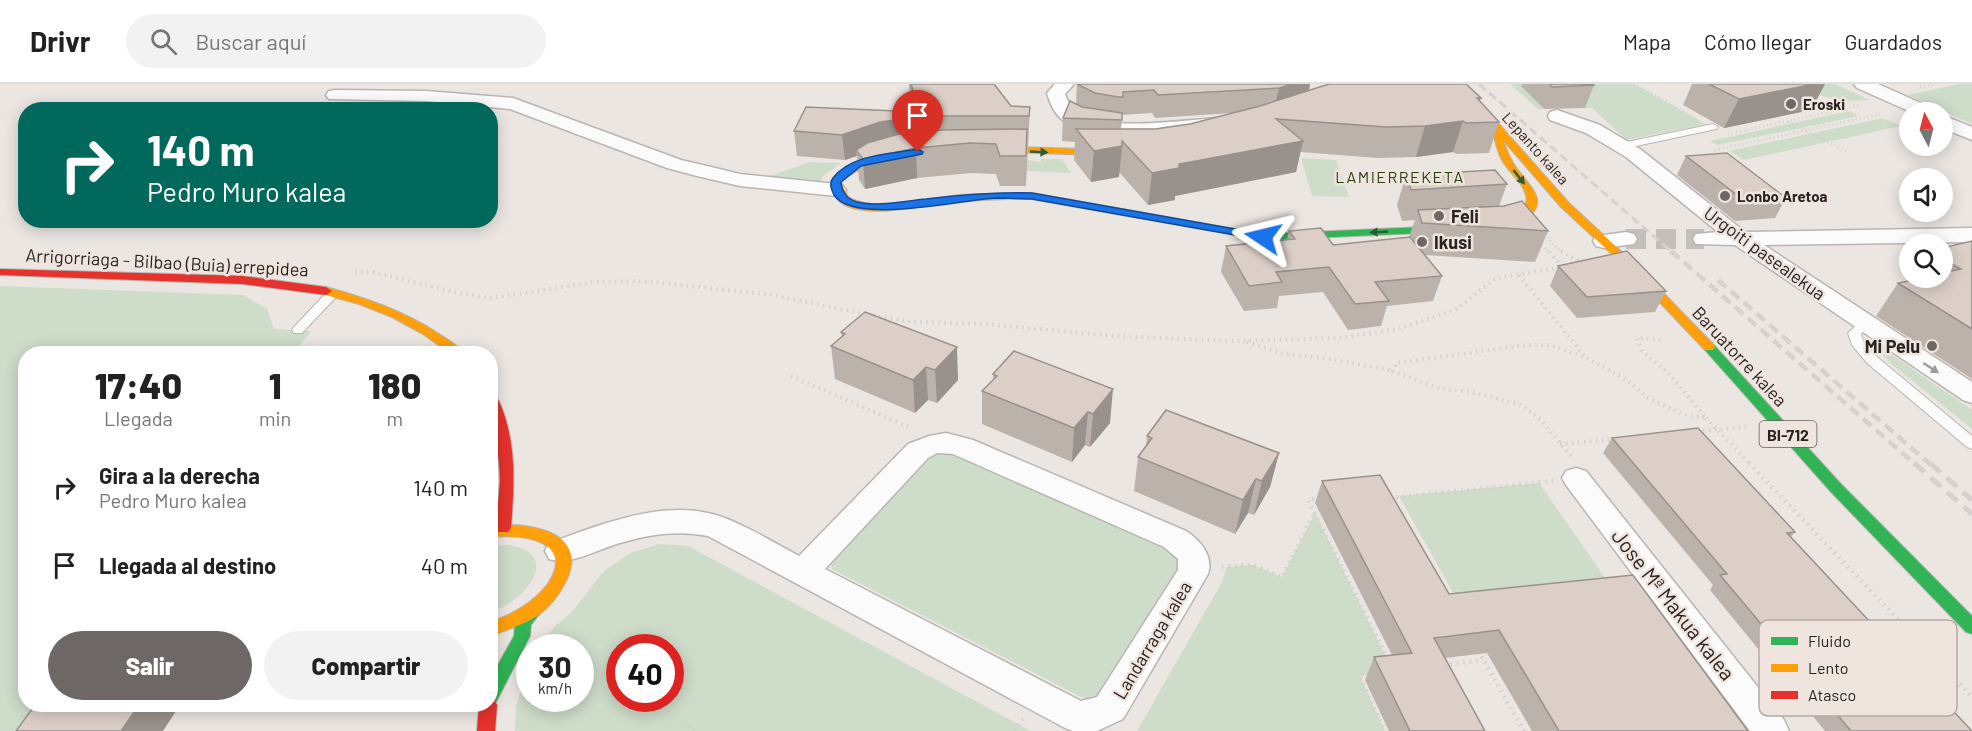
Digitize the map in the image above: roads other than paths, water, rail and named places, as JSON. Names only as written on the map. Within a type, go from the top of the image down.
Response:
[{"type":"street","points":[[1065,84],[1056,93],[1065,112],[1075,120],[1096,127],[1234,128]]},
{"type":"street","points":[[1863,84],[1889,106],[1899,108]]},
{"type":"street","name":"Lepanto kalea","points":[[1438,90],[1478,110],[1495,125],[1565,205],[1615,240]]},
{"type":"street","points":[[335,95],[426,96],[491,102]]},
{"type":"street","points":[[498,103],[513,104],[674,164],[704,172],[740,180],[836,190]]},
{"type":"street","name":"Urgoiti pasealekua","points":[[1557,116],[1593,129],[1622,146],[1739,238],[1864,324],[1972,394]]},
{"type":"street","points":[[913,152],[858,164],[843,173],[836,181],[836,190],[843,200],[854,204],[879,207],[995,195],[1032,196],[1263,237],[1505,225],[1524,215],[1532,202],[1531,193],[1512,168],[1497,142],[1495,125]]},
{"type":"street","points":[[1953,126],[1972,134]]},
{"type":"street","points":[[1207,139],[1234,128]]},
{"type":"street","points":[[967,149],[1070,153],[1131,152]]},
{"type":"street","points":[[1704,239],[1972,235]]},
{"type":"street","name":"Baruatorre kalea","points":[[1615,240],[1836,488],[1972,627]]},
{"type":"street","name":"Arrigorriaga - Bilbao (Buia) errepidea","points":[[0,272],[273,282],[372,303],[419,324],[450,346]]},
{"type":"street","points":[[498,416],[502,426],[507,480],[498,524]]},
{"type":"street","name":"Landarraga kalea","points":[[560,550],[644,526],[690,522],[715,526],[1078,717],[1097,715],[1110,708],[1195,569],[1194,559],[1188,548],[1166,535],[951,443],[930,445],[915,454],[803,572]]},
{"type":"street","name":"Jose Mª Makua kalea","points":[[1576,478],[1759,715]]},
{"type":"street","points":[[498,529],[517,527],[539,532],[555,543],[560,550],[562,564],[559,579],[524,623],[522,636],[498,682]]},
{"type":"street","points":[[498,626],[535,609]]},
{"type":"street","points":[[486,731],[487,712]]},
{"type":"street","name":"Jose Mª Makua kalea","points":[[1759,716],[1771,731]]},
{"type":"lane","points":[[1622,146],[1713,127]]},
{"type":"lane","points":[[298,330],[333,293]]},
{"type":"lane","points":[[1864,324],[1854,333],[1858,345],[1872,360],[1972,444]]},
{"type":"tunnel","points":[[1626,239],[1704,239]]},
{"type":"railway","points":[[1479,84],[1673,253]]},
{"type":"railway","points":[[1671,251],[1916,465]]},
{"type":"railway","points":[[1718,280],[1931,465]]},
{"type":"railway","points":[[1914,463],[1972,514]]},
{"type":"railway","points":[[1930,463],[1972,500]]},
{"type":"place","name":"Eroski","points":[[1791,104]]},
{"type":"place","name":"Lonbo Aretoa","points":[[1725,196]]},
{"type":"place","name":"Feli","points":[[1439,216]]},
{"type":"place","name":"Ikusi","points":[[1422,242]]},
{"type":"place","name":"Mi Pelu","points":[[1932,346]]},
{"type":"district","name":"LAMIERREKETA","points":[[1400,176]]}]
